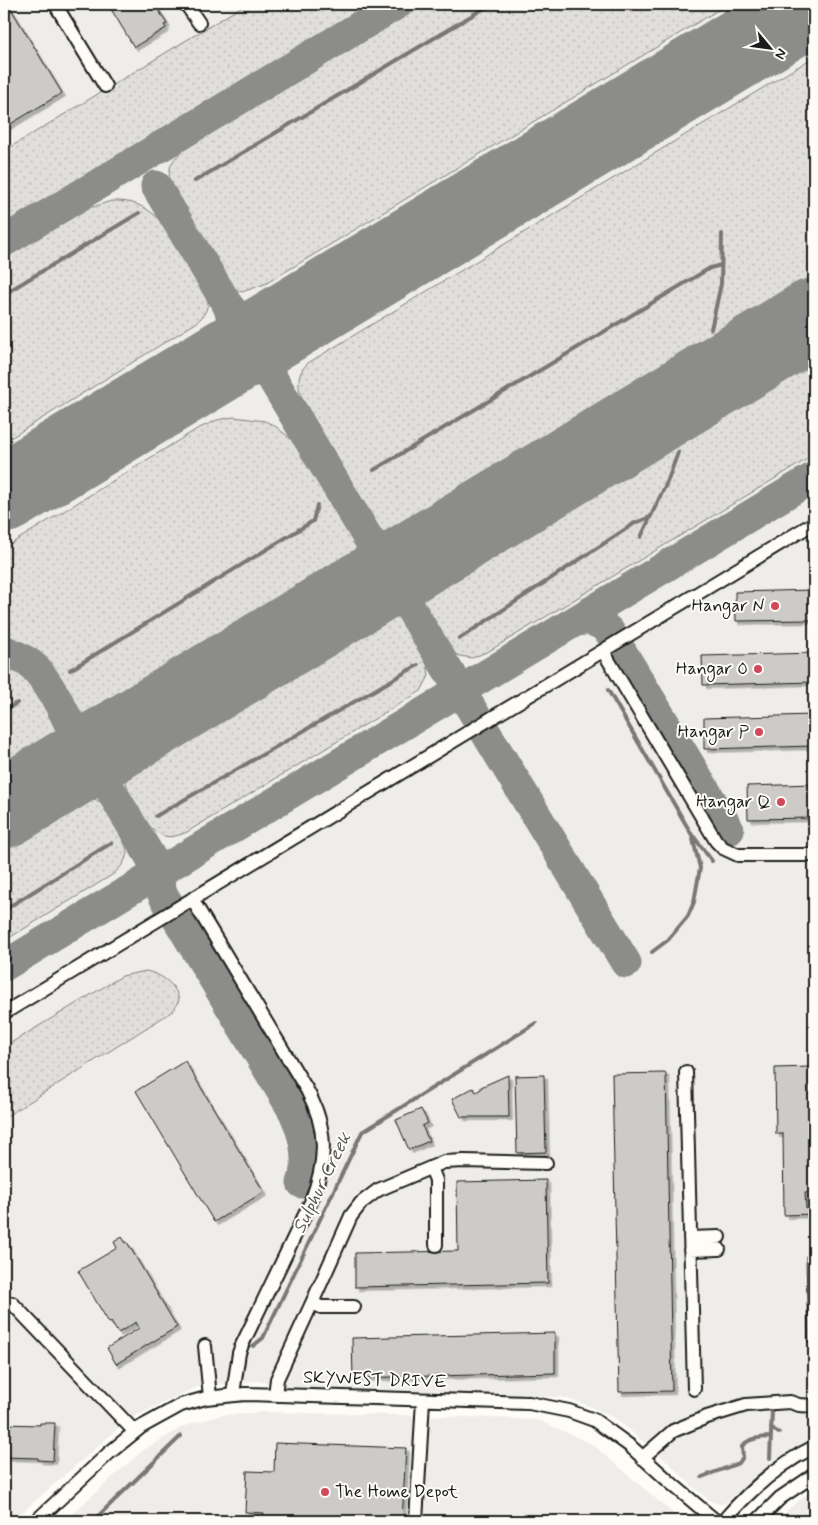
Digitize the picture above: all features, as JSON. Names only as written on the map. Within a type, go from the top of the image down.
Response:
[{"type":"street","points":[[55,4],[105,86]]},
{"type":"street","points":[[186,4],[199,23]]},
{"type":"street","points":[[4,1013],[814,523]]},
{"type":"street","points":[[603,651],[716,841],[723,848],[738,855],[746,856],[814,855]]},
{"type":"street","points":[[192,899],[315,1105],[322,1138],[323,1165],[318,1182],[311,1202],[242,1345],[239,1353],[233,1394]]},
{"type":"street","points":[[686,1072],[694,1389]]},
{"type":"street","points":[[275,1395],[277,1379],[351,1216],[361,1203],[378,1190],[444,1162],[464,1160],[546,1162]]},
{"type":"street","points":[[431,1168],[436,1180],[436,1245]]},
{"type":"street","points":[[690,1244],[719,1243]]},
{"type":"street","points":[[12,1303],[135,1432]]},
{"type":"street","points":[[312,1303],[321,1306],[354,1307]]},
{"type":"street","points":[[205,1346],[210,1398]]},
{"type":"street","name":"SKYWEST DRIVE","points":[[36,1521],[109,1453],[135,1432],[162,1414],[181,1406],[233,1394],[529,1403],[569,1411],[594,1420],[601,1425],[716,1521]]},
{"type":"street","points":[[642,1458],[673,1431],[707,1417],[746,1405],[790,1402],[800,1398],[814,1398]]},
{"type":"street","points":[[416,1521],[423,1400]]},
{"type":"street","points":[[790,1402],[814,1406]]},
{"type":"street","points":[[724,1521],[760,1483],[785,1464],[814,1448]]},
{"type":"street","points":[[757,1521],[780,1498],[814,1475]]},
{"type":"shaded area","points":[[4,4],[814,4],[814,1440],[781,1456],[724,1504],[720,1505],[709,1500],[695,1489],[669,1463],[616,1419],[592,1407],[565,1398],[307,1389],[257,1381],[197,1387],[129,1419],[12,1521],[4,1521]]},
{"type":"shaded area","points":[[246,4],[371,4],[4,224],[4,151]]},
{"type":"shaded area","points":[[426,4],[728,4],[265,284],[242,292],[231,287],[170,184],[169,177],[173,161],[190,146]]},
{"type":"shaded area","points":[[814,57],[814,287],[409,529],[401,533],[390,534],[379,528],[302,398],[299,379],[304,367]]},
{"type":"shaded area","points":[[111,201],[128,202],[142,206],[166,227],[208,299],[206,310],[196,323],[4,442],[4,259],[87,209]]},
{"type":"shaded area","points":[[814,352],[814,455],[489,651],[472,658],[453,653],[421,601],[423,589]]},
{"type":"shaded area","points":[[234,417],[265,421],[290,438],[306,460],[356,544],[357,553],[355,558],[349,566],[100,717],[91,718],[83,715],[68,697],[50,666],[41,655],[4,636],[4,548],[197,429],[217,420]]},
{"type":"shaded area","points":[[385,610],[395,612],[402,619],[427,663],[429,676],[421,691],[187,832],[167,837],[151,828],[134,804],[127,787],[126,776],[132,763]]},
{"type":"shaded area","points":[[4,663],[17,669],[33,686],[57,732],[51,746],[47,750],[4,776]]},
{"type":"shaded area","points":[[83,797],[98,801],[111,817],[126,847],[127,852],[124,862],[112,875],[4,941],[4,843]]},
{"type":"shaded area","points":[[146,971],[162,977],[175,989],[179,1000],[173,1011],[4,1118],[4,1047],[122,976]]},
{"type":"shaded area","points":[[264,1412],[538,1420],[592,1444],[682,1521],[64,1521],[142,1451],[184,1426],[222,1415]]},
{"type":"shaded area","points":[[814,1491],[814,1521],[775,1521],[804,1496]]},
{"type":"building","points":[[4,4],[8,4],[62,93],[4,128]]},
{"type":"building","points":[[120,4],[155,4],[167,24],[164,25],[166,28],[134,47],[111,9]]},
{"type":"building","name":"Hangar N","points":[[814,590],[814,620],[736,621],[735,592]]},
{"type":"building","name":"Hangar O","points":[[814,653],[814,682],[703,685],[702,656]]},
{"type":"building","name":"Hangar P","points":[[814,715],[814,746],[704,749],[704,718]]},
{"type":"building","name":"Hangar Q","points":[[814,784],[814,818],[748,819],[747,786]]},
{"type":"building","points":[[185,1061],[264,1192],[214,1222],[136,1091]]},
{"type":"building","points":[[810,1067],[810,1095],[814,1095],[814,1192],[805,1193],[806,1209],[814,1209],[814,1214],[784,1215],[783,1134],[776,1134],[775,1068]]},
{"type":"building","points":[[666,1073],[672,1391],[619,1392],[612,1074]]},
{"type":"building","points":[[508,1075],[509,1117],[461,1117],[452,1099],[473,1088],[476,1092],[481,1087]]},
{"type":"building","points":[[544,1075],[546,1152],[517,1153],[515,1076]]},
{"type":"building","points":[[421,1109],[428,1123],[422,1126],[429,1141],[409,1150],[396,1120]]},
{"type":"building","points":[[546,1180],[548,1283],[355,1287],[355,1253],[458,1251],[457,1182]]},
{"type":"building","points":[[122,1237],[127,1242],[177,1327],[116,1364],[107,1348],[139,1328],[136,1322],[118,1333],[111,1322],[109,1323],[78,1271],[117,1248],[114,1242]]},
{"type":"building","points":[[806,1256],[814,1256],[814,1342],[808,1342]]},
{"type":"building","points":[[555,1333],[555,1373],[353,1378],[352,1338]]},
{"type":"building","points":[[40,1423],[55,1423],[53,1461],[38,1460],[38,1458],[4,1457],[4,1424],[40,1425]]},
{"type":"building","name":"The Home Depot","points":[[275,1443],[406,1448],[402,1521],[264,1521],[264,1513],[245,1512],[247,1471],[274,1472]]},
{"type":"waterway","points":[[195,181],[491,4]]},
{"type":"waterway","points":[[4,294],[139,213]]},
{"type":"waterway","name":"Sulphur Creek","points":[[711,329],[721,284],[722,234]]},
{"type":"waterway","points":[[374,470],[710,268],[721,265]]},
{"type":"waterway","name":"Sulphur Creek","points":[[641,537],[668,480],[678,452]]},
{"type":"waterway","points":[[70,670],[313,521],[317,505]]},
{"type":"waterway","points":[[459,639],[635,523],[650,517]]},
{"type":"waterway","points":[[156,816],[418,665]]},
{"type":"waterway","name":"Sulphur Creek","points":[[608,690],[692,835],[700,868],[694,902],[688,916],[668,940],[652,952]]},
{"type":"waterway","points":[[4,711],[17,703]]},
{"type":"waterway","points":[[694,837],[712,861]]},
{"type":"waterway","points":[[4,910],[111,843]]},
{"type":"waterway","name":"Sulphur Creek","points":[[253,1346],[263,1338],[362,1132],[536,1023]]},
{"type":"waterway","points":[[770,1458],[772,1410]]},
{"type":"waterway","points":[[771,1428],[779,1433]]},
{"type":"waterway","name":"Sulphur Creek","points":[[93,1521],[181,1436]]},
{"type":"waterway","points":[[702,1477],[739,1463],[743,1457],[742,1446],[748,1441],[771,1437]]},
{"type":"taxiway","points":[[4,241],[397,4]]},
{"type":"taxiway","points":[[156,186],[227,304],[238,317],[249,324],[262,326],[279,323],[378,267],[282,328],[273,340],[268,352],[267,358],[272,378],[263,369],[252,363],[240,361],[227,363],[124,420],[222,357],[231,343],[234,329],[227,304]]},
{"type":"taxiway","points":[[272,378],[371,543],[382,552],[394,557],[420,553],[469,527],[434,549],[422,558],[413,569],[407,580],[406,593],[410,608],[398,597],[385,593],[372,593],[344,602],[306,625],[330,610],[344,602],[365,581],[372,569],[374,556],[370,541]]},
{"type":"taxiway","points":[[4,966],[814,477]]},
{"type":"taxiway","points":[[410,608],[626,963]]},
{"type":"taxiway","points":[[570,624],[580,620],[590,620],[600,624],[609,631],[729,830]]},
{"type":"taxiway","points":[[4,650],[20,657],[39,673],[65,714],[74,742]]},
{"type":"taxiway","points":[[4,808],[66,775],[84,774],[93,776],[110,789],[106,768],[111,752],[131,733],[173,706],[134,729],[121,735],[107,738],[94,738],[81,733],[69,722]]},
{"type":"taxiway","points":[[110,789],[151,858],[163,895],[294,1112],[301,1129],[305,1147],[306,1165],[302,1183]]},
{"type":"runway","points":[[4,493],[813,4]]},
{"type":"runway","points":[[4,808],[814,318]]},
{"type":"place","name":"Hangar N","points":[[775,606]]},
{"type":"place","name":"Hangar O","points":[[758,669]]},
{"type":"place","name":"Hangar P","points":[[759,732]]},
{"type":"place","name":"Hangar Q","points":[[781,802]]},
{"type":"place","name":"The Home Depot","points":[[325,1492]]}]
